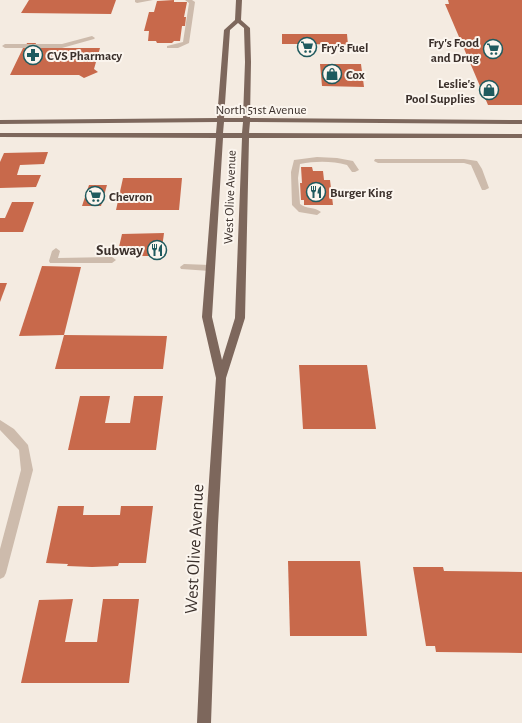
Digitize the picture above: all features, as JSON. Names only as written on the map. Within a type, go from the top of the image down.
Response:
[{"type":"main road","points":[[238,20],[239,0]]},
{"type":"main road","name":"West Olive Avenue","points":[[204,723],[212,525],[221,378],[240,318],[246,135],[247,28],[238,20],[227,30],[218,135],[207,317],[221,378]]},
{"type":"main road","name":"North 51st Avenue","points":[[0,122],[246,120],[522,122]]},
{"type":"main road","name":"North 51st Avenue","points":[[0,135],[522,136]]},
{"type":"street","points":[[137,1],[150,0]]},
{"type":"street","points":[[169,47],[186,43],[192,2],[188,0]]},
{"type":"street","points":[[5,46],[62,46],[92,38]]},
{"type":"street","points":[[317,212],[302,210],[296,205],[297,192],[294,169],[297,162],[307,160],[342,161],[350,163],[354,170]]},
{"type":"street","points":[[378,161],[464,161],[474,163],[478,169],[485,188]]},
{"type":"street","points":[[56,251],[53,261],[112,260]]},
{"type":"street","points":[[184,267],[210,268]]},
{"type":"street","points":[[0,424],[10,432],[24,448],[27,470],[0,574]]},
{"type":"building","points":[[29,0],[116,0],[111,14],[21,13]]},
{"type":"building","points":[[174,0],[174,2],[187,2],[184,17],[186,17],[185,26],[182,26],[180,41],[174,41],[172,43],[157,43],[156,41],[148,41],[149,31],[144,31],[149,12],[154,12],[157,1]]},
{"type":"building","points":[[448,0],[522,0],[522,105],[488,105],[445,4],[449,4]]},
{"type":"building","name":"Fry's Fuel","points":[[282,34],[347,34],[348,45],[310,44],[310,50],[304,50],[304,44],[282,44]]},
{"type":"building","name":"CVS Pharmacy","points":[[27,43],[36,43],[34,48],[100,48],[94,69],[98,72],[84,78],[79,75],[10,75]]},
{"type":"building","points":[[320,64],[361,64],[364,87],[322,86]]},
{"type":"building","points":[[48,152],[44,164],[20,165],[17,175],[41,175],[36,187],[0,188],[0,162],[4,153]]},
{"type":"building","name":"Burger King","points":[[301,167],[312,167],[313,171],[323,171],[324,180],[330,180],[333,205],[304,205],[304,200],[301,200]]},
{"type":"building","name":"Chevron","points":[[123,178],[182,178],[179,210],[116,210]]},
{"type":"building","name":"Chevron","points":[[89,185],[107,185],[101,206],[82,206]]},
{"type":"building","points":[[12,202],[34,202],[23,232],[0,232],[0,218],[5,218]]},
{"type":"building","points":[[164,233],[161,256],[129,256],[119,247],[122,234]]},
{"type":"building","points":[[42,266],[81,267],[64,335],[19,336]]},
{"type":"building","points":[[0,283],[7,283],[0,302]]},
{"type":"building","points":[[64,335],[167,336],[163,369],[55,369]]},
{"type":"building","points":[[299,365],[367,365],[376,429],[303,429]]},
{"type":"building","points":[[80,396],[110,396],[105,423],[130,423],[134,396],[163,396],[156,450],[68,450]]},
{"type":"building","points":[[58,506],[84,506],[83,515],[120,515],[121,506],[153,506],[146,563],[119,563],[118,566],[92,567],[46,563]]},
{"type":"building","points":[[288,561],[360,561],[367,636],[290,636]]},
{"type":"building","points":[[413,567],[443,567],[444,571],[522,572],[522,653],[436,652],[435,646],[426,646]]},
{"type":"building","points":[[73,599],[65,642],[97,642],[103,599],[139,599],[129,683],[21,683],[39,600]]},
{"type":"place","name":"Fry's Fuel","points":[[307,47]]},
{"type":"place","name":"Fry's Food and Drug","points":[[493,49]]},
{"type":"place","name":"CVS Pharmacy","points":[[33,55]]},
{"type":"place","name":"Cox","points":[[332,74]]},
{"type":"place","name":"Leslie's Pool Supplies","points":[[489,90]]},
{"type":"place","name":"Burger King","points":[[316,192]]},
{"type":"place","name":"Chevron","points":[[95,196]]},
{"type":"place","name":"Subway","points":[[157,250]]}]
